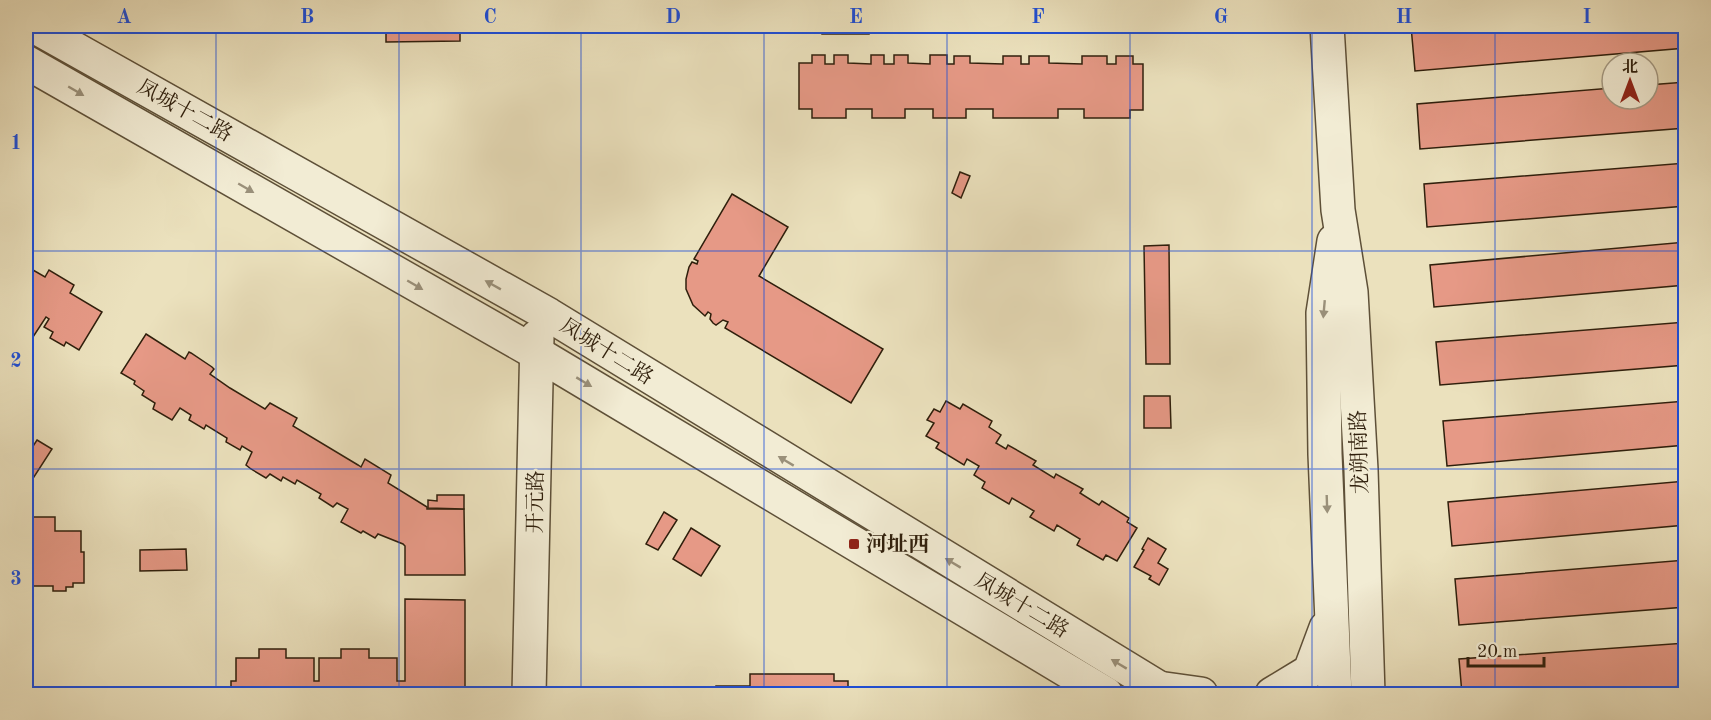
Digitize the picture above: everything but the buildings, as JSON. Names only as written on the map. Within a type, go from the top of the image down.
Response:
[{"type":"street","name":"凤城十二路","points":[[34,26],[536,309],[1164,691]]},
{"type":"street","name":"龙朔南路","points":[[1327,26],[1338,210],[1352,304],[1361,470],[1368,694]]},
{"type":"street","name":"凤城十二路","points":[[26,63],[538,354],[1106,694]]},
{"type":"street","name":"龙朔南路","points":[[1335,694],[1325,454],[1323,313],[1338,210]]},
{"type":"street","name":"开元路","points":[[529,694],[538,354],[536,309]]},
{"type":"street","points":[[1272,694],[1310,671],[1331,612]]},
{"type":"street","points":[[1164,691],[1201,694]]},
{"type":"place","name":"河址西","points":[[854,544]]}]
